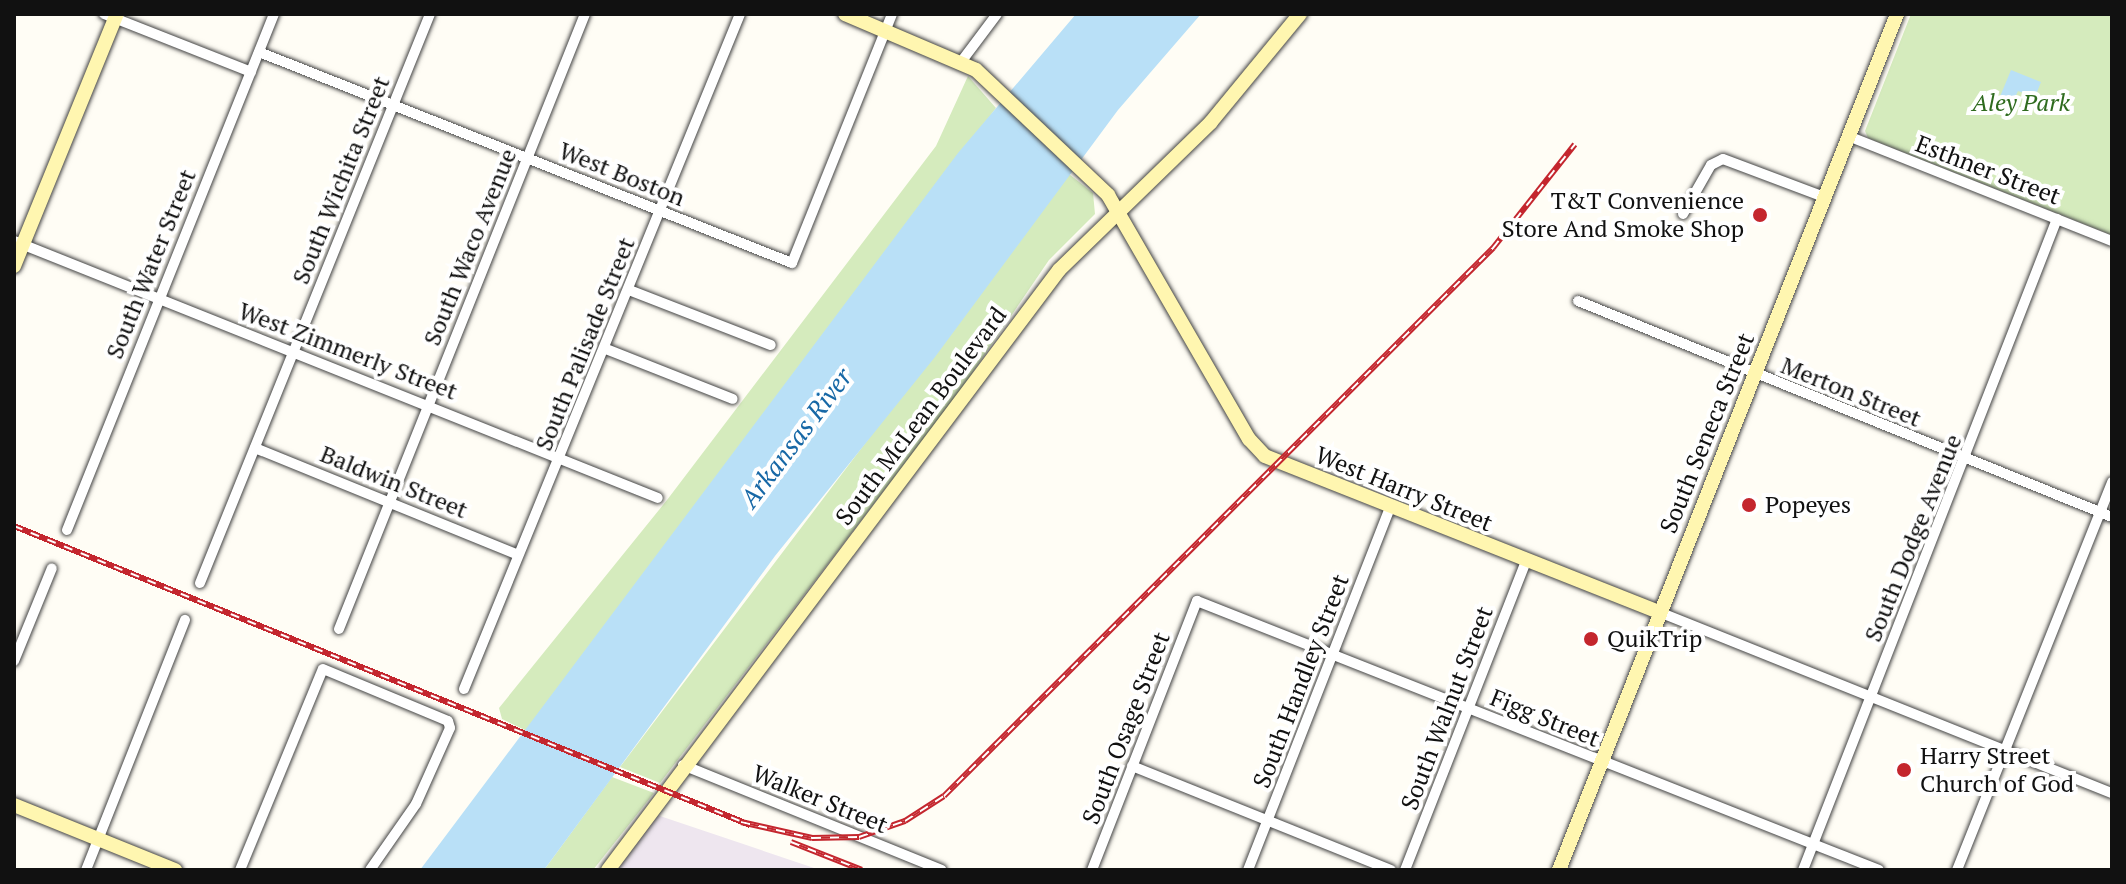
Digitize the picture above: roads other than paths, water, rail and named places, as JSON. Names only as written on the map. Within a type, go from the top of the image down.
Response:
[{"type":"street","name":"South Water Street","points":[[67,530],[274,14]]},
{"type":"street","name":"South Wichita Street","points":[[200,583],[430,14]]},
{"type":"street","name":"South Waco Avenue","points":[[339,629],[585,14]]},
{"type":"street","name":"South Palisade Street","points":[[464,689],[606,349],[740,14]]},
{"type":"street","name":"West Harry Street","points":[[845,14],[976,70],[1092,177],[1117,211],[1249,439],[1277,462],[2112,793]]},
{"type":"street","points":[[886,30],[892,14]]},
{"type":"street","points":[[961,62],[997,14]]},
{"type":"street","name":"South McLean Boulevard","points":[[608,870],[683,765],[1059,270],[1211,122],[1300,14]]},
{"type":"street","name":"South Seneca Street","points":[[1559,870],[1897,14]]},
{"type":"street","points":[[14,266],[18,243],[112,15],[251,72]]},
{"type":"street","name":"West Boston","points":[[259,52],[792,263],[886,30]]},
{"type":"street","name":"Esthner Street","points":[[1848,136],[2112,241]]},
{"type":"street","points":[[1683,214],[1711,165],[1723,159],[1824,197]]},
{"type":"street","name":"South Dodge Avenue","points":[[1803,870],[2057,219]]},
{"type":"street","name":"West Zimmerly Street","points":[[18,243],[429,404],[658,498]]},
{"type":"street","points":[[629,290],[771,345]]},
{"type":"street","name":"Merton Street","points":[[1578,301],[2112,517]]},
{"type":"street","points":[[606,349],[733,399]]},
{"type":"street","name":"Baldwin Street","points":[[255,448],[518,555]]},
{"type":"street","points":[[1957,870],[2112,482]]},
{"type":"street","name":"South Handley Street","points":[[1248,870],[1390,507]]},
{"type":"street","name":"South Walnut Street","points":[[1405,870],[1526,561]]},
{"type":"street","points":[[14,661],[52,568]]},
{"type":"street","name":"Figg Street","points":[[1197,601],[1879,870]]},
{"type":"street","name":"South Osage Street","points":[[1092,870],[1197,601]]},
{"type":"street","points":[[86,870],[185,620]]},
{"type":"street","points":[[240,870],[323,669],[448,721],[450,728],[426,786],[370,870]]},
{"type":"street","name":"Walker Street","points":[[683,765],[941,870]]},
{"type":"street","points":[[1132,766],[1391,870]]},
{"type":"street","points":[[14,805],[175,870]]},
{"type":"water","name":"Arkansas River","points":[[1076,14],[1201,14],[1118,110],[935,357],[775,556],[544,870],[420,870],[958,153]]},
{"type":"water","points":[[2011,70],[2041,82],[2035,97],[2018,91],[2012,104],[1999,99]]},
{"type":"railway","points":[[741,822],[812,838],[859,837],[905,821],[944,796],[1493,248],[1575,144]]},
{"type":"railway","points":[[14,526],[750,825]]},
{"type":"railway","points":[[791,842],[862,870]]},
{"type":"place","name":"T&T Convenience Store And Smoke Shop","points":[[1760,215]]},
{"type":"place","name":"Popeyes","points":[[1749,505]]},
{"type":"place","name":"QuikTrip","points":[[1591,639]]},
{"type":"place","name":"Harry Street Church of God","points":[[1904,770]]},
{"type":"park label","name":"Aley Park","points":[[2021,103]]}]
